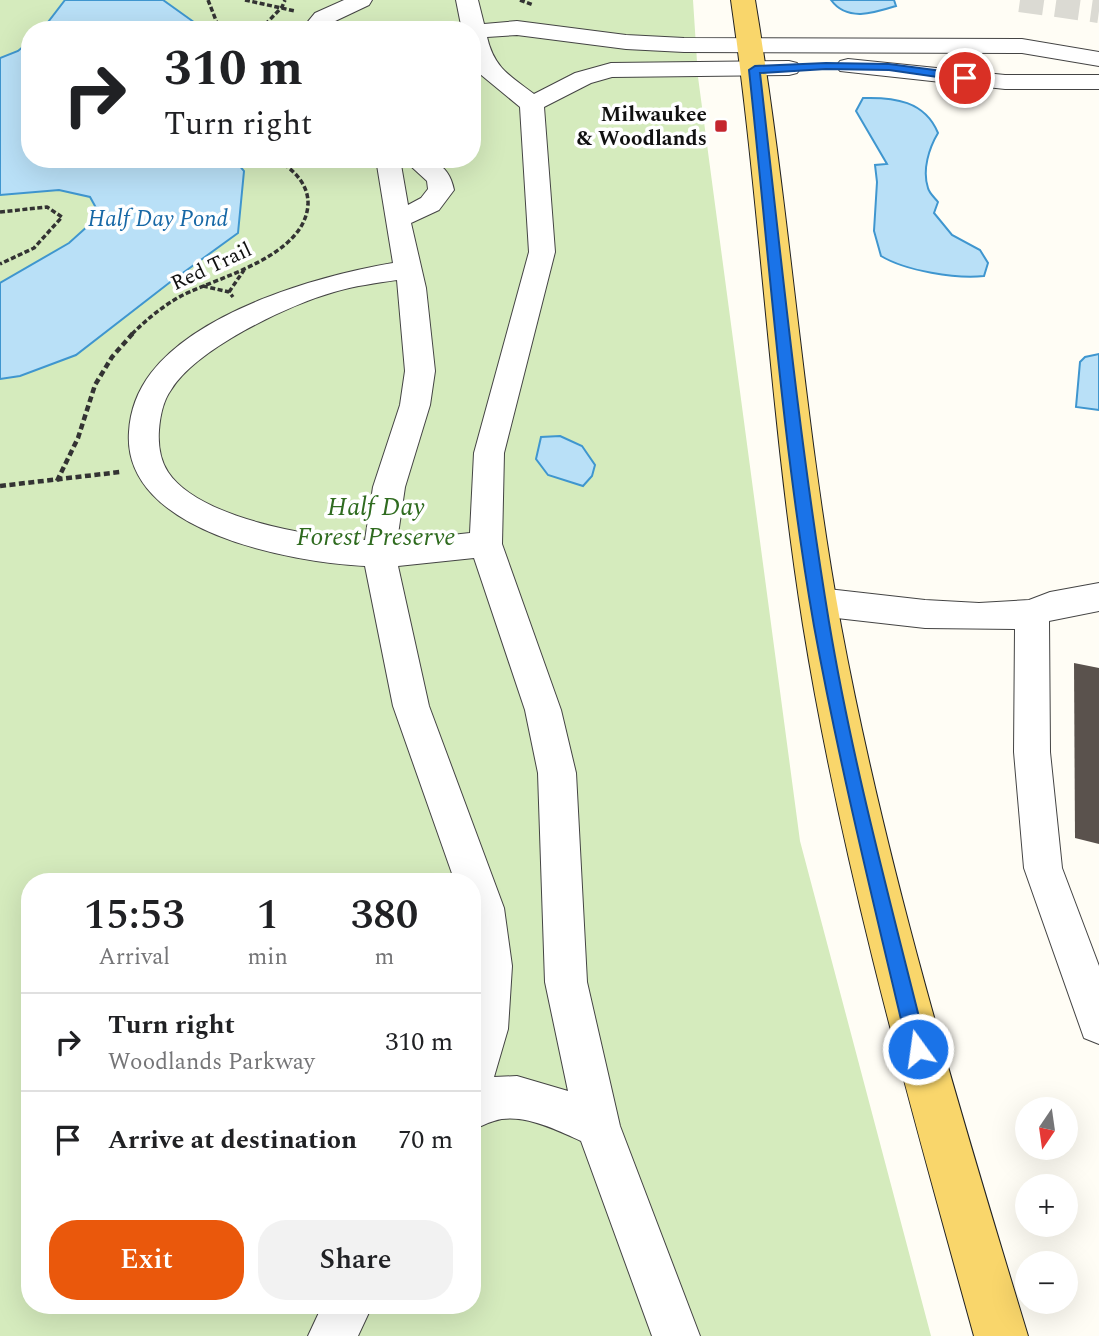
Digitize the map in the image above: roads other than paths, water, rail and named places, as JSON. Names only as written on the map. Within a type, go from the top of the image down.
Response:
[{"type":"main road","points":[[743,0],[753,57],[799,469],[819,602],[864,827],[918,1049],[1001,1336]]},
{"type":"street","points":[[320,21],[360,0]]},
{"type":"street","points":[[467,0],[471,21]]},
{"type":"street","points":[[481,30],[517,27],[826,66],[889,67],[990,81],[1043,84],[1099,82]]},
{"type":"street","points":[[532,104],[583,78],[611,70],[753,57],[1022,46],[1099,59]]},
{"type":"street","points":[[481,56],[492,75],[532,104]]},
{"type":"street","points":[[532,104],[542,252],[489,453],[485,544],[543,710],[557,773],[566,982],[598,1126],[676,1336]]},
{"type":"street","points":[[389,168],[397,220],[412,288],[420,371],[415,405],[389,487],[379,554],[392,626],[411,706],[471,873]]},
{"type":"street","points":[[397,220],[430,204],[441,190],[439,178],[426,168]]},
{"type":"street","points":[[407,269],[327,284],[239,322],[183,358],[162,379],[150,400],[142,446],[150,468],[163,488],[188,507],[232,526],[270,538],[379,554],[485,544]]},
{"type":"street","points":[[819,602],[896,612],[996,617],[1032,614],[1050,606],[1099,597]]},
{"type":"street","points":[[1032,614],[1032,752],[1043,868],[1099,1023]]},
{"type":"street","points":[[481,900],[492,966],[487,1029],[481,1049]]},
{"type":"street","points":[[481,1101],[519,1098],[558,1107],[598,1126]]},
{"type":"street","points":[[332,1336],[344,1314]]},
{"type":"water","points":[[65,0],[163,0],[192,21],[49,21]]},
{"type":"water","points":[[831,0],[894,0],[896,6],[861,14],[845,11]]},
{"type":"water","name":"Half Day Pond","points":[[21,48],[21,168],[242,168],[244,171],[238,233],[76,355],[20,376],[0,379],[0,283],[69,243],[100,215],[90,197],[59,190],[0,195],[0,58]]},
{"type":"water","points":[[863,98],[907,103],[925,114],[932,122],[938,133],[929,152],[926,181],[938,202],[934,213],[952,235],[980,250],[988,263],[984,276],[931,273],[881,256],[874,231],[877,182],[875,165],[887,164],[856,111]]},
{"type":"water","points":[[1099,354],[1099,410],[1076,407],[1080,362],[1085,357]]},
{"type":"water","points":[[560,436],[582,446],[595,465],[592,476],[583,486],[548,475],[536,459],[541,437]]},
{"type":"tunnel","points":[[1020,0],[1099,11]]},
{"type":"place","name":"Milwaukee & Woodlands","points":[[721,126]]},
{"type":"park label","name":"Half Day Forest Preserve","points":[[376,521]]}]
